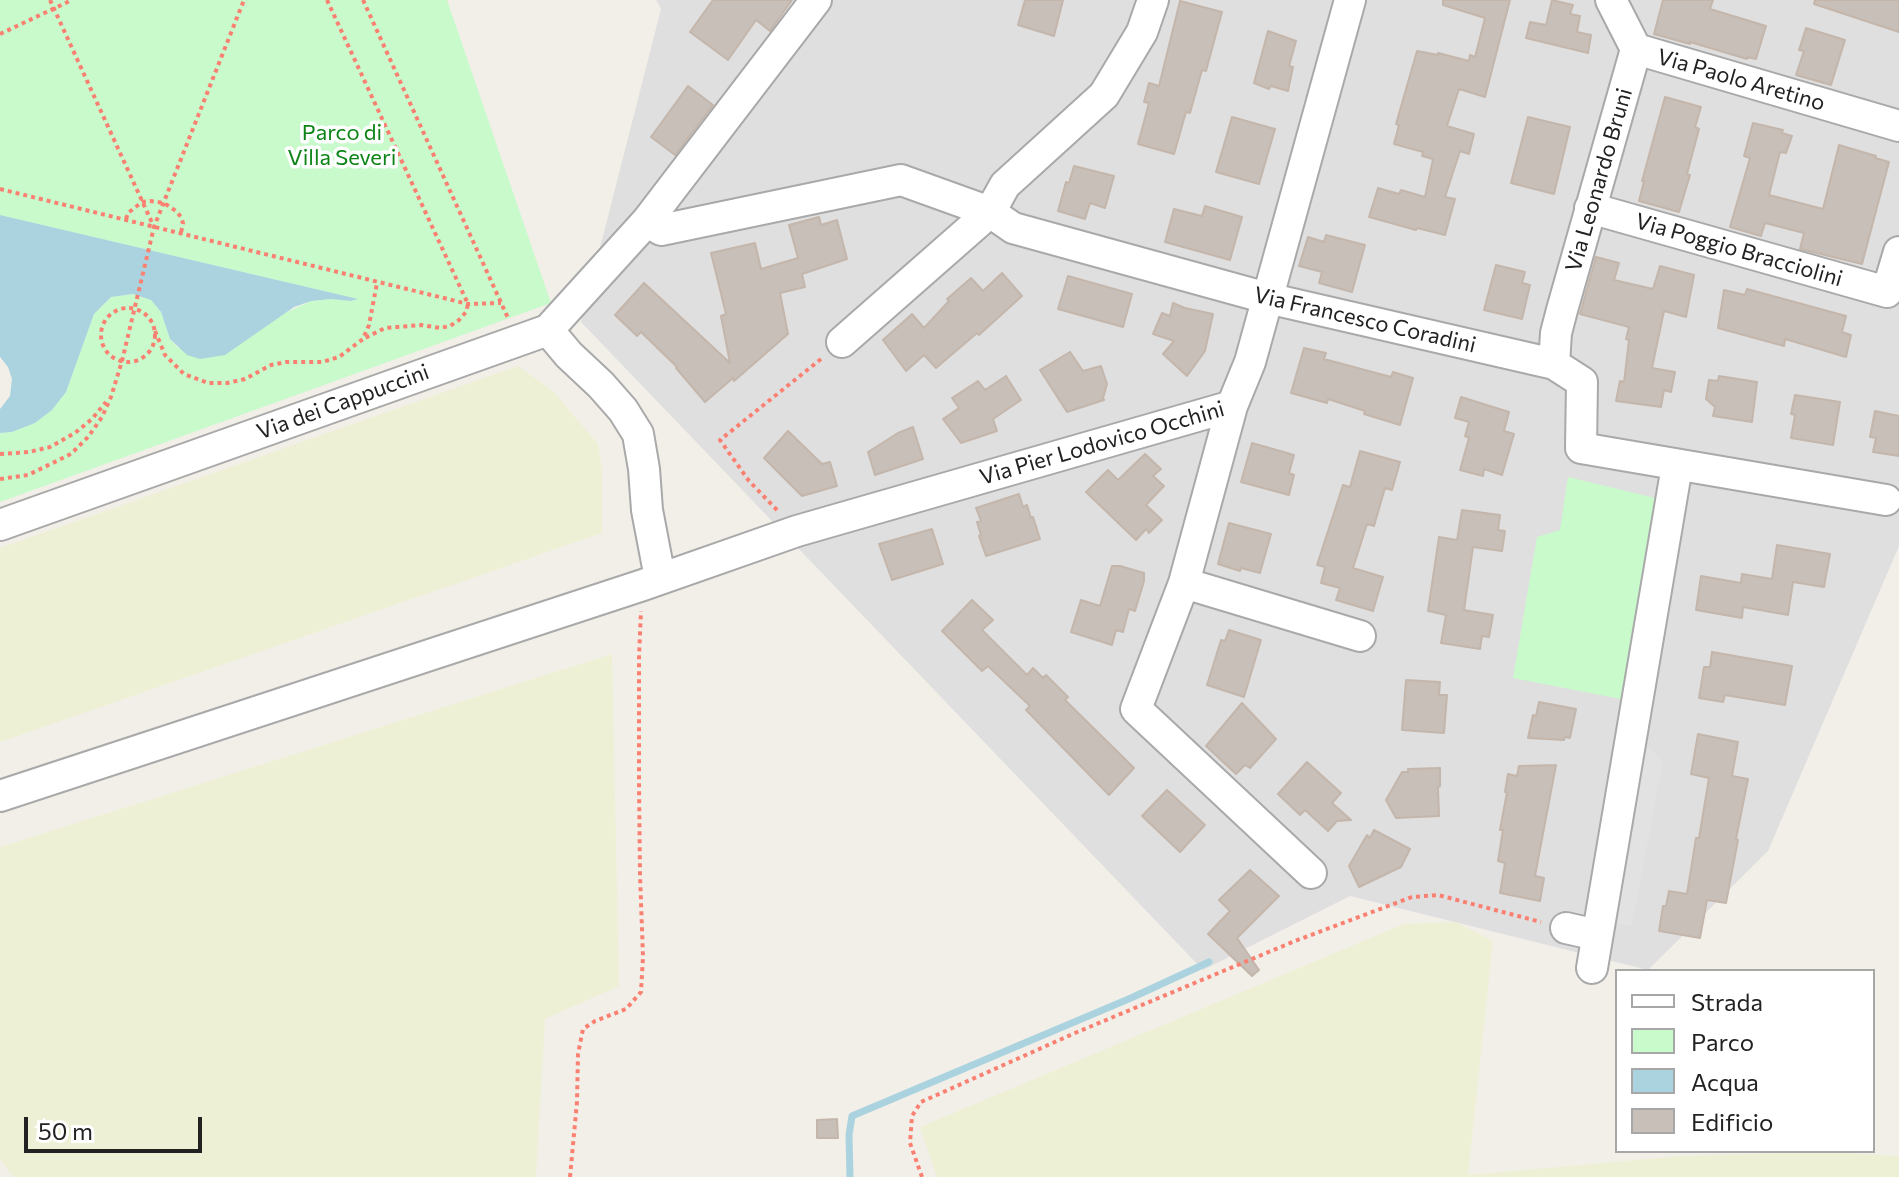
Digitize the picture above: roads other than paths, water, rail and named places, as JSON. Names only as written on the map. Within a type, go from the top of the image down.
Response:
[{"type":"street","points":[[652,582],[644,469],[638,434],[623,410],[548,330],[647,221],[816,0]]},
{"type":"street","points":[[842,342],[990,212],[1005,185],[1104,95],[1142,32],[1153,0]]},
{"type":"street","name":"Via Pier Lodovico Occhini","points":[[0,796],[652,582],[797,531],[1232,406],[1250,362],[1350,0]]},
{"type":"street","name":"Via Paolo Aretino","points":[[1611,0],[1636,49],[1899,126]]},
{"type":"street","name":"Via Leonardo Bruni","points":[[1554,364],[1556,333],[1636,49]]},
{"type":"street","points":[[647,221],[661,230],[901,180],[990,212]]},
{"type":"street","name":"Via Poggio Bracciolini","points":[[1590,208],[1887,292],[1899,252]]},
{"type":"street","name":"Via Francesco Coradini","points":[[990,212],[1013,228],[1267,298],[1554,364],[1582,382],[1581,448],[1886,500]]},
{"type":"street","name":"Via dei Cappuccini","points":[[0,525],[548,330]]},
{"type":"street","points":[[1232,406],[1184,583],[1136,709],[1311,873]]},
{"type":"street","points":[[1592,968],[1677,466]]},
{"type":"street","points":[[1184,583],[1360,636]]},
{"type":"street","points":[[1566,928],[1597,935]]},
{"type":"water","points":[[0,215],[358,299],[311,301],[294,307],[225,355],[200,359],[187,355],[170,339],[161,312],[151,300],[133,294],[111,297],[94,314],[66,392],[52,410],[35,423],[0,433],[0,409],[10,396],[12,379],[0,357]]},
{"type":"waterway","points":[[850,1177],[852,1116],[1209,962]]},
{"type":"park label","name":"Parco di Villa Severi","points":[[342,146]]}]
